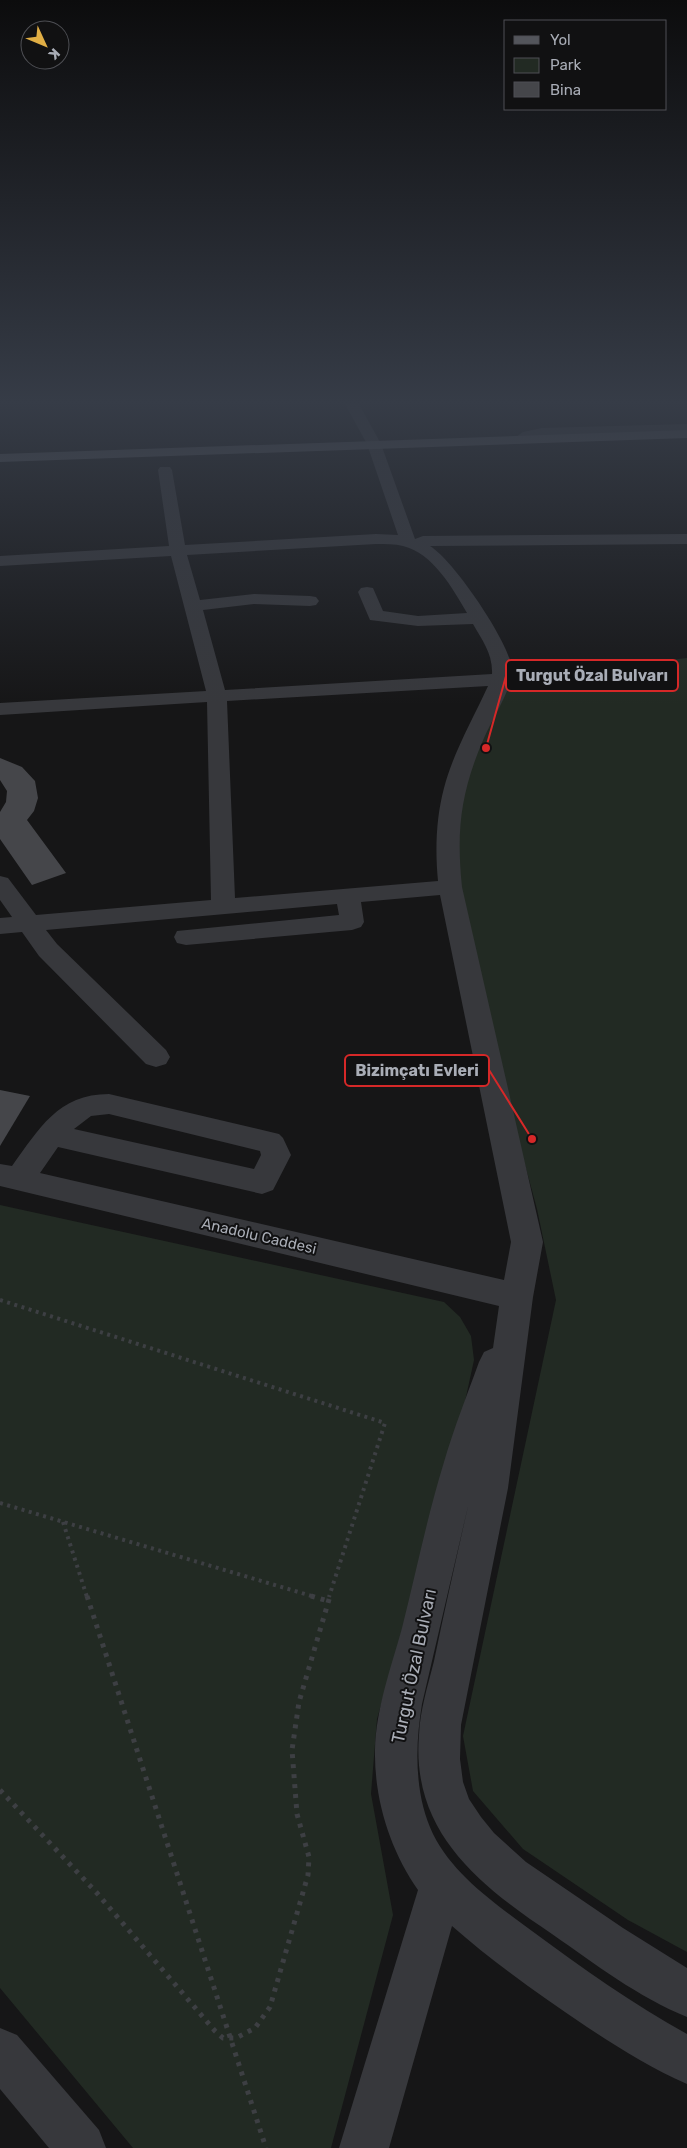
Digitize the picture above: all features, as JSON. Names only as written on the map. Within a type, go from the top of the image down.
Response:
[{"type":"street","points":[[170,504],[178,552],[217,696],[223,908]]},
{"type":"street","name":"Turgut Özal Bulvarı","points":[[404,504],[420,545],[443,566],[498,651],[502,663],[501,679],[459,775],[452,807],[447,854],[450,887],[528,1242],[517,1297],[490,1488],[440,1726],[437,1752],[441,1779],[454,1814],[469,1838],[500,1869],[537,1898],[606,1944],[687,1994]]},
{"type":"street","points":[[0,561],[376,539],[420,545],[687,539]]},
{"type":"street","points":[[368,592],[376,616],[418,621],[477,618]]},
{"type":"street","points":[[192,606],[254,600],[310,601]]},
{"type":"street","points":[[0,709],[501,679]]},
{"type":"street","points":[[0,883],[48,950],[156,1056]]},
{"type":"street","points":[[0,926],[450,887]]},
{"type":"street","points":[[186,936],[352,922],[348,896]]},
{"type":"street","points":[[10,1177],[53,1135],[64,1120],[78,1110],[97,1104],[108,1104],[269,1142],[273,1146],[276,1155],[262,1182],[53,1135]]},
{"type":"street","name":"Anadolu Caddesi","points":[[10,1177],[517,1297]]},
{"type":"street","name":"Turgut Özal Bulvarı","points":[[517,1297],[458,1475],[399,1725],[396,1773],[401,1802],[412,1836],[425,1862],[441,1886],[472,1914],[534,1962],[637,2030],[687,2060]]},
{"type":"street","points":[[364,2148],[441,1886]]},
{"type":"street","points":[[0,2052],[81,2148]]},
{"type":"path","points":[[0,1300],[385,1424],[328,1601],[300,1702],[292,1750],[295,1796],[309,1857],[308,1875],[270,2007],[255,2028],[232,2039],[223,2038],[215,2031],[96,1892],[0,1790]]},
{"type":"path","points":[[0,1503],[328,1601]]},
{"type":"path","points":[[63,1522],[266,2148]]},
{"type":"green space","points":[[687,658],[687,1952],[628,1920],[523,1849],[473,1791],[463,1736],[556,1300],[537,1209],[450,887],[452,807],[501,679]]},
{"type":"green space","points":[[0,1205],[444,1302],[460,1317],[471,1336],[474,1360],[459,1429],[377,1719],[371,1794],[393,1915],[331,2148],[133,2148],[0,1988]]},
{"type":"building","points":[[0,758],[22,767],[35,781],[38,798],[34,811],[27,820],[66,873],[32,885],[0,839],[0,812],[6,802],[7,791],[0,780]]},
{"type":"building","points":[[0,1090],[30,1096],[0,1146]]},
{"type":"place","name":"Turgut Özal Bulvarı","points":[[486,748]]},
{"type":"place","name":"Bizimçatı Evleri","points":[[532,1139]]}]
